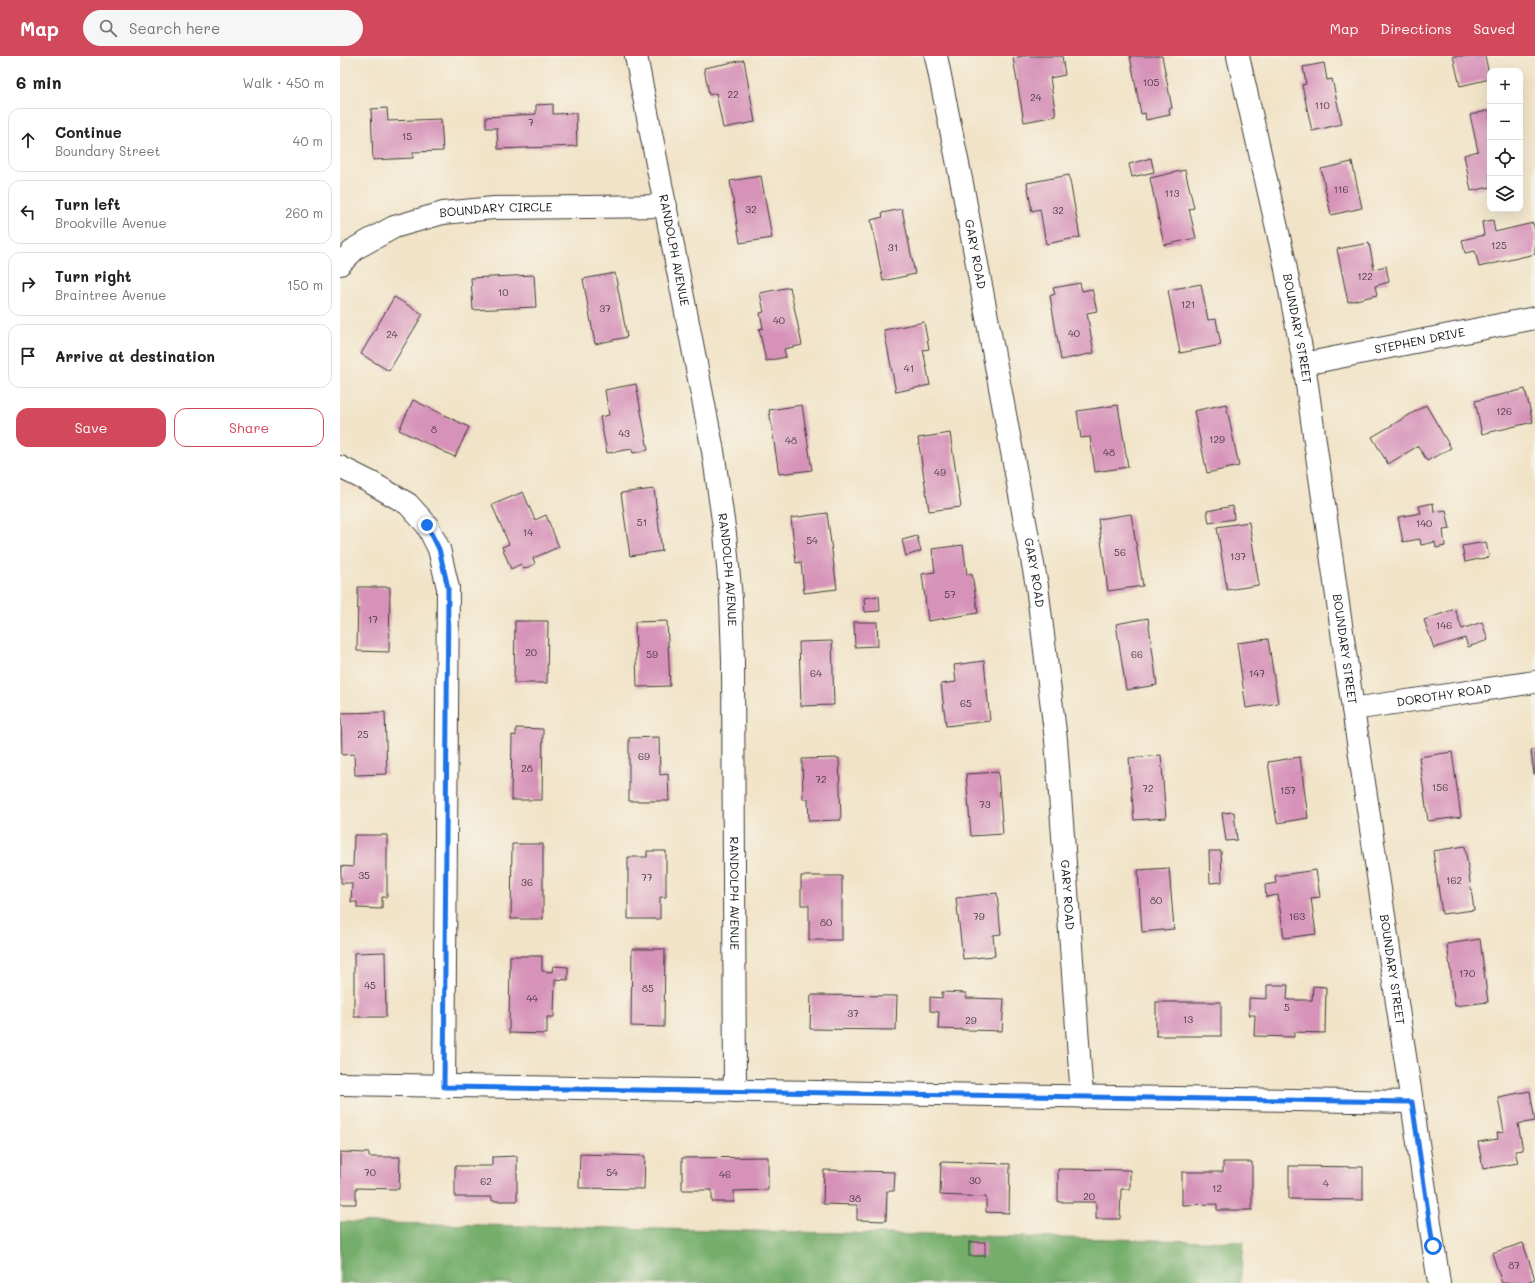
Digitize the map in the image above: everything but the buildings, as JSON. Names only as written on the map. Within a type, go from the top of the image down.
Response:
[{"type":"street","name":"RANDOLPH AVENUE","points":[[636,56],[713,450],[725,534],[731,599],[733,661],[735,1091]]},
{"type":"street","name":"GARY ROAD","points":[[936,56],[995,357],[1037,586],[1056,740],[1082,1097]]},
{"type":"street","name":"BOUNDARY STREET","points":[[1238,56],[1284,259],[1304,364],[1353,709],[1439,1283]]},
{"type":"street","name":"BOUNDARY CIRCLE","points":[[340,264],[356,248],[394,227],[443,213],[494,208],[666,206]]},
{"type":"street","name":"STEPHEN DRIVE","points":[[1304,364],[1535,318]]},
{"type":"street","points":[[340,467],[408,504],[427,525],[439,549],[448,588],[444,1087]]},
{"type":"street","name":"DOROTHY ROAD","points":[[1353,709],[1535,682]]},
{"type":"street","points":[[340,1084],[444,1087],[1412,1102]]},
{"type":"green space","points":[[340,1222],[1244,1242],[1240,1283],[340,1283]]},
{"type":"route","points":[[427,525],[439,549],[448,588],[449,621],[444,1087],[1412,1102],[1433,1246]]}]
